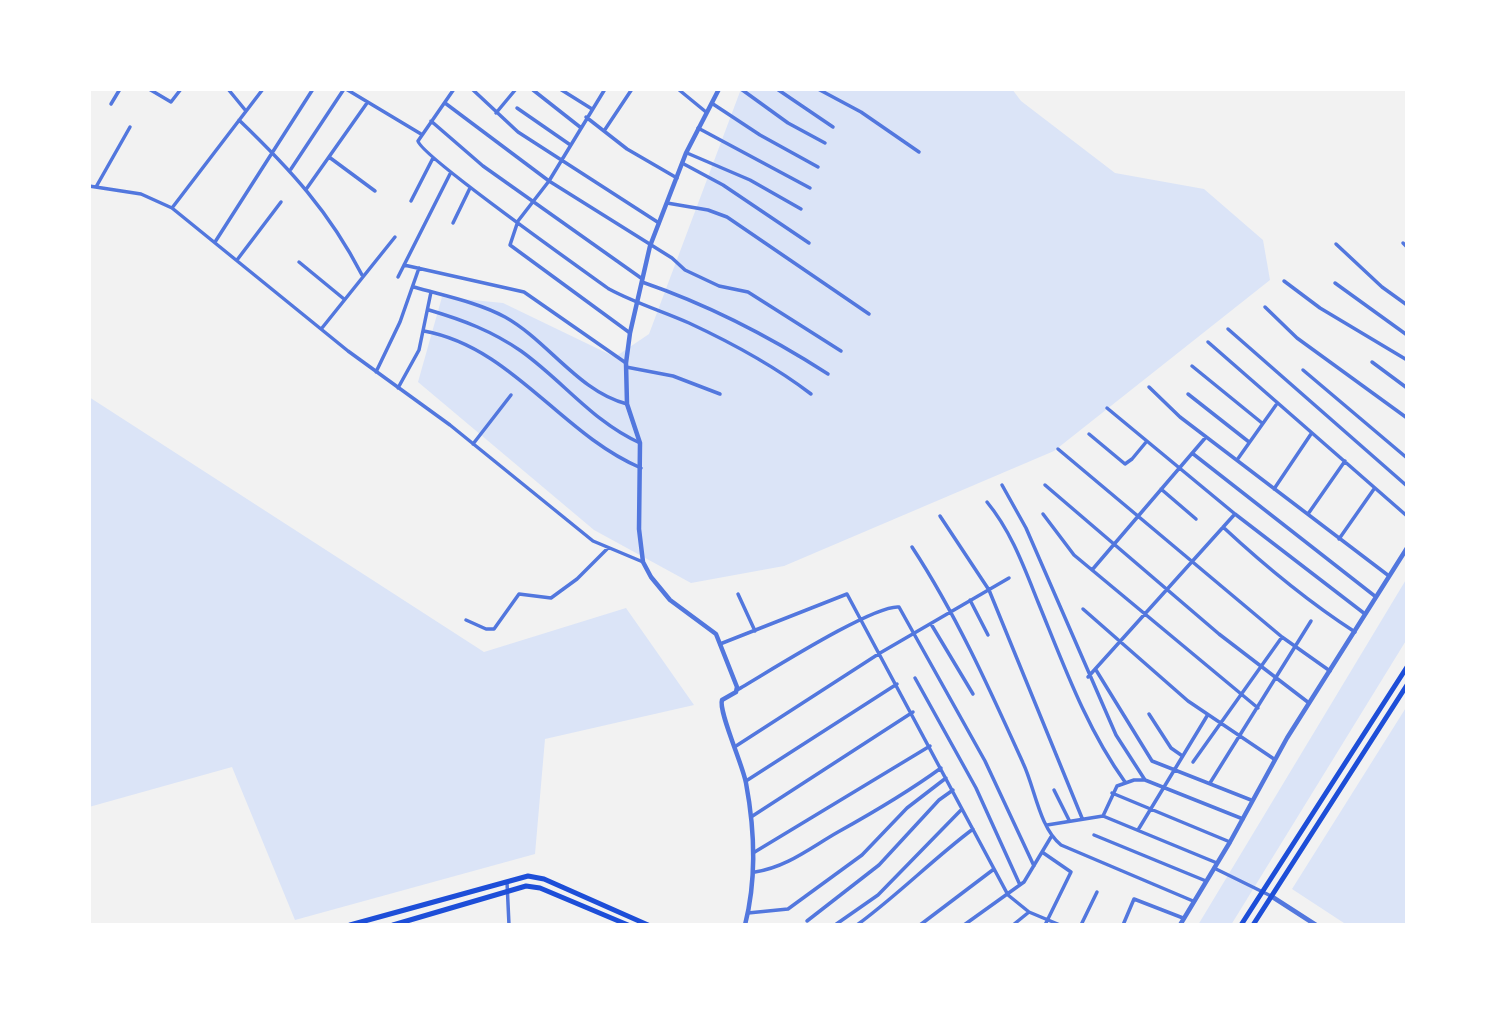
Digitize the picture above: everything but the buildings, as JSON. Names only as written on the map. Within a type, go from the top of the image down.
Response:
[{"type":"main road","points":[[1241,925],[1407,667]]},
{"type":"main road","points":[[1253,925],[1407,685]]},
{"type":"main road","points":[[350,925],[528,876],[544,878],[648,925]]},
{"type":"main road","points":[[393,925],[526,886],[540,888],[628,925]]},
{"type":"street","points":[[111,104],[120,89]]},
{"type":"street","points":[[149,89],[171,102],[181,89]]},
{"type":"street","points":[[228,89],[246,111]]},
{"type":"street","points":[[172,208],[263,89]]},
{"type":"street","points":[[215,242],[313,89]]},
{"type":"street","points":[[291,170],[345,89],[421,134]]},
{"type":"street","points":[[454,89],[421,134],[418,145],[450,174],[609,289],[637,304],[676,318],[738,347],[784,373],[811,394]]},
{"type":"street","points":[[472,89],[496,113],[659,223]]},
{"type":"street","points":[[496,113],[516,89]]},
{"type":"street","points":[[605,89],[560,158],[549,181],[518,221],[510,240],[513,249],[630,333]]},
{"type":"street","points":[[604,131],[632,89]]},
{"type":"street","points":[[678,89],[707,113]]},
{"type":"street","points":[[719,89],[686,153],[650,246],[630,333],[626,365],[627,404],[640,443],[639,543],[643,562],[670,600],[716,634],[737,690]]},
{"type":"street","points":[[741,89],[788,123],[825,144]]},
{"type":"street","points":[[777,89],[833,127]]},
{"type":"street","points":[[818,89],[861,112],[919,152]]},
{"type":"street","points":[[533,90],[580,127]]},
{"type":"street","points":[[561,90],[592,109]]},
{"type":"street","points":[[307,188],[367,103]]},
{"type":"street","points":[[445,103],[491,141],[549,181],[695,275],[719,286],[748,292],[841,351]]},
{"type":"street","points":[[713,104],[760,135],[818,167]]},
{"type":"street","points":[[517,108],[569,144]]},
{"type":"street","points":[[586,117],[628,149],[677,177]]},
{"type":"street","points":[[239,120],[307,188],[342,235],[362,275]]},
{"type":"street","points":[[431,121],[483,166],[641,280],[686,297],[760,332],[828,374]]},
{"type":"street","points":[[96,187],[130,127]]},
{"type":"street","points":[[698,127],[810,188]]},
{"type":"street","points":[[686,153],[750,180],[801,209]]},
{"type":"street","points":[[330,158],[375,191]]},
{"type":"street","points":[[411,201],[432,158]]},
{"type":"street","points":[[682,163],[723,185],[809,243]]},
{"type":"street","points":[[398,276],[450,174]]},
{"type":"street","points":[[89,186],[141,194],[172,208],[376,372],[607,549],[643,562]]},
{"type":"street","points":[[453,223],[470,188]]},
{"type":"street","points":[[237,260],[281,202]]},
{"type":"street","points":[[667,203],[708,209],[727,217],[869,314]]},
{"type":"street","points":[[322,329],[362,275],[395,237]]},
{"type":"street","points":[[1336,244],[1407,305]]},
{"type":"street","points":[[299,261],[344,299]]},
{"type":"street","points":[[404,265],[524,292],[626,365],[673,376],[720,394]]},
{"type":"street","points":[[376,372],[414,287],[419,268]]},
{"type":"street","points":[[1284,281],[1320,308],[1407,360]]},
{"type":"street","points":[[1335,284],[1407,335]]},
{"type":"street","points":[[414,287],[481,306],[507,318],[547,347],[601,395],[627,404]]},
{"type":"street","points":[[398,388],[419,350],[431,292]]},
{"type":"street","points":[[1265,307],[1297,338],[1407,418]]},
{"type":"street","points":[[429,310],[482,327],[508,343],[603,422],[640,443]]},
{"type":"street","points":[[1228,329],[1407,486]]},
{"type":"street","points":[[424,331],[445,335],[483,354],[599,445],[641,468]]},
{"type":"street","points":[[1209,342],[1276,404],[1407,516]]},
{"type":"street","points":[[1372,362],[1407,388]]},
{"type":"street","points":[[1192,366],[1262,424]]},
{"type":"street","points":[[1303,370],[1407,458]]},
{"type":"street","points":[[1149,387],[1206,436],[1391,578]]},
{"type":"street","points":[[1188,394],[1249,442]]},
{"type":"street","points":[[473,444],[511,395]]},
{"type":"street","points":[[1237,460],[1276,404]]},
{"type":"street","points":[[1107,408],[1235,514],[1366,615]]},
{"type":"street","points":[[1090,433],[1125,464],[1147,441]]},
{"type":"street","points":[[1274,489],[1311,434]]},
{"type":"street","points":[[1092,570],[1206,436]]},
{"type":"street","points":[[1058,449],[1282,636],[1330,671]]},
{"type":"street","points":[[1192,453],[1378,598]]},
{"type":"street","points":[[1308,515],[1345,461]]},
{"type":"street","points":[[1002,485],[1026,528],[1088,677],[1116,735],[1145,780]]},
{"type":"street","points":[[1045,485],[1259,666],[1309,703]]},
{"type":"street","points":[[1339,539],[1374,488]]},
{"type":"street","points":[[1161,489],[1196,519]]},
{"type":"street","points":[[987,502],[1014,546],[1108,759],[1125,782]]},
{"type":"street","points":[[1043,514],[1067,547],[1092,570],[1258,708]]},
{"type":"street","points":[[1088,677],[1121,644],[1166,588],[1235,514]]},
{"type":"street","points":[[940,516],[989,590],[1082,818]]},
{"type":"street","points":[[1223,527],[1320,610],[1356,632]]},
{"type":"street","points":[[912,547],[949,612],[1002,717],[1051,837],[1061,845],[1194,901]]},
{"type":"street","points":[[1180,925],[1230,842],[1274,759],[1391,578],[1407,548]]},
{"type":"street","points":[[466,620],[486,629],[494,628],[519,594],[551,598],[577,579],[607,549]]},
{"type":"street","points":[[736,746],[880,653],[1009,578]]},
{"type":"street","points":[[738,594],[755,631]]},
{"type":"street","points":[[720,644],[844,594],[849,596],[1008,895],[1029,912],[1046,922],[1059,925]]},
{"type":"street","points":[[970,600],[988,635]]},
{"type":"street","points":[[745,925],[755,872],[751,817],[746,781],[720,704],[737,690],[889,607],[899,607],[914,633],[985,761],[1034,866]]},
{"type":"street","points":[[1083,609],[1207,716],[1274,759]]},
{"type":"street","points":[[1209,783],[1240,738],[1311,621]]},
{"type":"street","points":[[930,624],[972,694]]},
{"type":"street","points":[[1193,762],[1282,636]]},
{"type":"street","points":[[1096,670],[1147,757],[1251,800]]},
{"type":"street","points":[[915,678],[976,788],[1020,885]]},
{"type":"street","points":[[746,781],[897,684]]},
{"type":"street","points":[[751,817],[913,712]]},
{"type":"street","points":[[1149,714],[1171,748],[1181,755]]},
{"type":"street","points":[[1138,830],[1207,716]]},
{"type":"street","points":[[753,853],[930,746]]},
{"type":"street","points":[[755,872],[770,870],[802,856],[912,789],[941,768]]},
{"type":"street","points":[[748,913],[788,909],[862,855],[907,808],[947,778]]},
{"type":"street","points":[[1103,816],[1112,793],[1125,782],[1145,780],[1243,819]]},
{"type":"street","points":[[807,921],[879,865],[939,800],[953,790]]},
{"type":"street","points":[[1054,790],[1069,820]]},
{"type":"street","points":[[1112,793],[1230,842]]},
{"type":"street","points":[[835,925],[878,895],[962,809]]},
{"type":"street","points":[[1047,825],[1103,816],[1216,866],[1272,896],[1316,925]]},
{"type":"street","points":[[857,925],[898,895],[939,855],[973,829]]},
{"type":"street","points":[[1094,835],[1206,881]]},
{"type":"street","points":[[964,925],[1020,885],[1051,837]]},
{"type":"street","points":[[1042,852],[1071,872],[1046,922]]},
{"type":"street","points":[[920,925],[994,869]]},
{"type":"street","points":[[507,883],[509,925]]},
{"type":"street","points":[[1081,925],[1097,892]]},
{"type":"street","points":[[1123,925],[1134,899],[1183,918]]},
{"type":"street","points":[[1013,925],[1029,912]]},
{"type":"shaded area","points":[[741,89],[1012,89],[1021,101],[1115,173],[1204,189],[1263,240],[1270,280],[1054,451],[784,566],[691,583],[594,530],[418,382],[442,297],[503,303],[615,357],[649,334]]},
{"type":"shaded area","points":[[89,397],[484,652],[626,608],[694,705],[545,739],[535,854],[295,920],[232,767],[89,807]]},
{"type":"shaded area","points":[[1407,578],[1407,639],[1231,925],[1198,925]]},
{"type":"shaded area","points":[[1407,706],[1407,925],[1347,925],[1292,889]]}]
